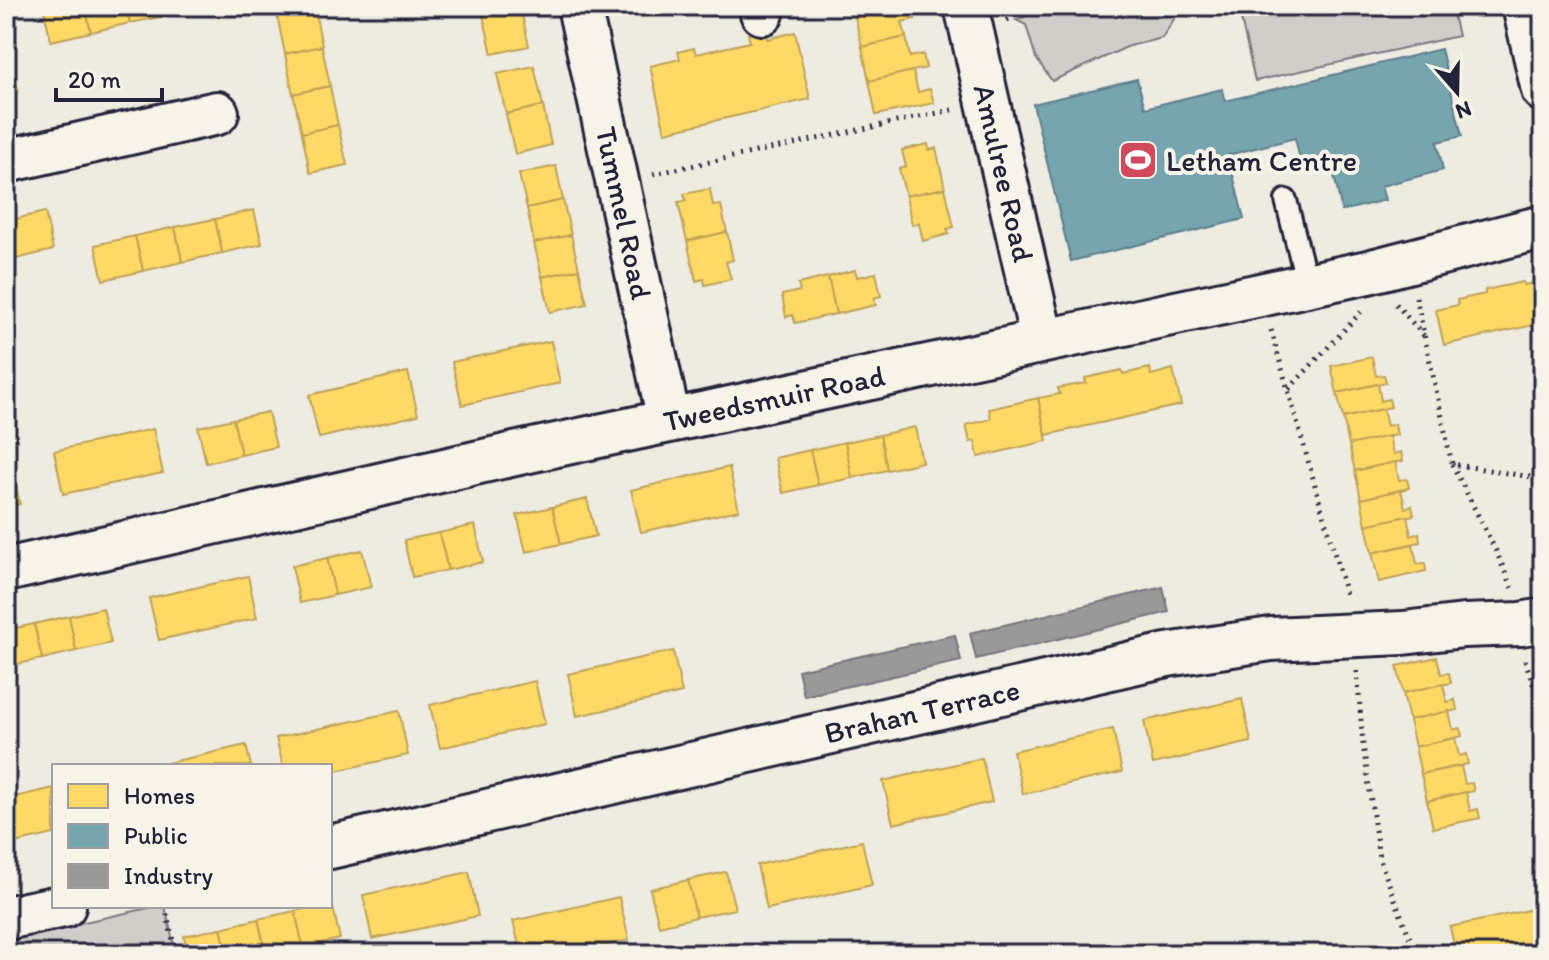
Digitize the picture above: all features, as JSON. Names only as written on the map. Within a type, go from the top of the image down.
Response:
[{"type":"street","name":"Tummel Road","points":[[579,6],[669,420]]},
{"type":"street","name":"Amulree Road","points":[[966,6],[1042,340]]},
{"type":"street","points":[[1524,6],[1543,90]]},
{"type":"street","points":[[6,161],[217,113]]},
{"type":"street","name":"Tweedsmuir Road","points":[[6,570],[669,420],[1409,262],[1543,227]]},
{"type":"street","name":"Brahan Terrace","points":[[332,847],[1167,655],[1271,639],[1403,633],[1532,622]]},
{"type":"street","points":[[6,918],[54,908]]},
{"type":"lane","points":[[1286,200],[1307,284]]},
{"type":"path","points":[[617,182],[988,102]]},
{"type":"path","points":[[1409,262],[1452,464],[1543,479]]},
{"type":"path","points":[[1288,390],[1362,312]]},
{"type":"path","points":[[165,908],[176,954]]},
{"type":"shaded area","points":[[1053,6],[1181,8],[1162,38],[1129,46],[1052,81],[1036,58],[1026,25],[1016,20]]},
{"type":"shaded area","points":[[1238,6],[1451,6],[1458,36],[1255,81]]},
{"type":"shaded area","points":[[149,908],[165,908],[176,954],[6,954],[6,939]]},
{"type":"building: Homes","points":[[43,6],[85,6],[91,32],[51,41]]},
{"type":"building: Homes","points":[[85,6],[127,6],[130,23],[91,32]]},
{"type":"building: Homes","points":[[127,6],[168,6],[170,15],[130,23]]},
{"type":"building: Homes","points":[[168,6],[209,6],[170,15]]},
{"type":"building: Homes","points":[[481,6],[520,6],[483,15]]},
{"type":"building: Homes","points":[[520,6],[529,46],[492,54],[483,15]]},
{"type":"building: Homes","points":[[644,6],[674,6],[645,12]]},
{"type":"building: Homes","points":[[853,6],[899,6],[899,8],[855,17]]},
{"type":"building: Homes","points":[[912,6],[915,19],[902,22],[906,37],[862,47],[855,17]]},
{"type":"building: Homes","points":[[314,7],[322,46],[285,54],[277,15]]},
{"type":"building: Homes","points":[[765,31],[767,39],[795,32],[810,99],[665,132],[650,66],[680,59],[678,52],[694,48],[696,54],[750,42],[748,34]]},
{"type":"building: Homes","points":[[906,37],[910,57],[923,54],[926,68],[869,81],[862,47]]},
{"type":"building: Homes","points":[[322,46],[330,86],[293,94],[285,54]]},
{"type":"building: Homes","points":[[10,53],[18,91],[6,94],[6,54]]},
{"type":"building: Homes","points":[[534,66],[543,106],[506,114],[497,74]]},
{"type":"building: Homes","points":[[913,71],[918,92],[930,89],[934,103],[876,115],[869,81]]},
{"type":"building: Homes","points":[[330,86],[338,125],[302,133],[293,94]]},
{"type":"building: Homes","points":[[543,106],[551,145],[515,154],[506,114]]},
{"type":"building: Homes","points":[[338,125],[347,165],[310,173],[302,133]]},
{"type":"building: Homes","points":[[928,144],[929,150],[936,148],[945,188],[906,196],[899,169],[906,167],[902,150]]},
{"type":"building: Homes","points":[[556,166],[563,200],[527,208],[519,174]]},
{"type":"building: Homes","points":[[945,188],[954,227],[947,229],[949,234],[923,241],[919,223],[912,225],[906,196]]},
{"type":"building: Homes","points":[[710,189],[713,206],[721,205],[727,232],[687,241],[678,202],[686,201],[684,194]]},
{"type":"building: Homes","points":[[563,200],[571,235],[534,243],[527,208]]},
{"type":"building: Homes","points":[[254,210],[262,244],[222,253],[215,219]]},
{"type":"building: Homes","points":[[45,212],[53,250],[16,259],[7,221]]},
{"type":"building: Homes","points":[[215,219],[222,253],[182,262],[175,227]]},
{"type":"building: Homes","points":[[6,221],[16,259],[6,261]]},
{"type":"building: Homes","points":[[175,227],[182,262],[143,271],[135,236]]},
{"type":"building: Homes","points":[[727,232],[733,260],[726,262],[731,279],[705,285],[704,279],[696,281],[687,241]]},
{"type":"building: Homes","points":[[571,235],[579,269],[542,277],[534,243]]},
{"type":"building: Homes","points":[[135,236],[143,271],[103,280],[95,245]]},
{"type":"building: Homes","points":[[579,269],[587,304],[550,312],[542,277]]},
{"type":"building: Homes","points":[[855,270],[857,277],[876,273],[881,296],[874,298],[876,305],[836,314],[828,277]]},
{"type":"building: Homes","points":[[828,277],[836,314],[795,323],[793,315],[786,317],[782,295],[800,291],[798,284]]},
{"type":"building: Homes","points":[[1543,281],[1543,323],[1444,345],[1436,310],[1458,305],[1457,300],[1485,294],[1485,290]]},
{"type":"building: Homes","points":[[551,341],[560,383],[462,405],[452,362]]},
{"type":"building: Homes","points":[[1372,357],[1376,376],[1384,375],[1386,382],[1337,393],[1331,366]]},
{"type":"building: Homes","points":[[1150,368],[1151,375],[1173,369],[1181,405],[1046,435],[1038,398],[1060,394],[1058,388],[1086,383],[1085,378]]},
{"type":"building: Homes","points":[[408,372],[418,415],[319,438],[309,395]]},
{"type":"building: Homes","points":[[1378,384],[1381,401],[1389,399],[1391,407],[1343,418],[1337,393]]},
{"type":"building: Homes","points":[[1038,398],[1047,441],[978,457],[975,441],[970,442],[966,425],[991,419],[989,409]]},
{"type":"building: Homes","points":[[1383,409],[1387,426],[1395,424],[1397,435],[1349,445],[1343,418]]},
{"type":"building: Homes","points":[[268,412],[276,447],[241,455],[233,419]]},
{"type":"building: Homes","points":[[233,419],[241,455],[206,463],[198,427]]},
{"type":"building: Homes","points":[[915,427],[922,462],[887,470],[880,435]]},
{"type":"building: Homes","points":[[153,429],[163,473],[63,494],[54,451]]},
{"type":"building: Homes","points":[[880,435],[887,470],[852,478],[845,442]]},
{"type":"building: Homes","points":[[1389,436],[1393,454],[1401,452],[1403,461],[1355,471],[1349,445]]},
{"type":"building: Homes","points":[[845,442],[852,478],[818,485],[810,450]]},
{"type":"building: Homes","points":[[810,450],[818,485],[783,493],[775,458]]},
{"type":"building: Homes","points":[[10,461],[20,504],[6,507],[6,462]]},
{"type":"building: Homes","points":[[1395,462],[1399,480],[1407,479],[1409,488],[1361,499],[1355,471]]},
{"type":"building: Homes","points":[[729,467],[739,510],[641,532],[631,490]]},
{"type":"building: Homes","points":[[1401,490],[1405,508],[1412,506],[1414,515],[1366,525],[1361,499]]},
{"type":"building: Homes","points":[[587,499],[596,536],[561,544],[552,507]]},
{"type":"building: Homes","points":[[552,507],[561,544],[526,552],[517,515]]},
{"type":"building: Homes","points":[[1407,516],[1411,536],[1419,533],[1420,542],[1372,553],[1366,525]]},
{"type":"building: Homes","points":[[475,525],[483,562],[448,570],[439,533]]},
{"type":"building: Homes","points":[[439,533],[448,570],[412,577],[404,540]]},
{"type":"building: Homes","points":[[1413,544],[1417,564],[1425,563],[1426,571],[1379,582],[1372,553]]},
{"type":"building: Homes","points":[[362,550],[371,587],[335,595],[327,558]]},
{"type":"building: Homes","points":[[327,558],[335,595],[300,603],[292,566]]},
{"type":"building: Homes","points":[[248,576],[257,618],[159,640],[149,598]]},
{"type":"building: Homes","points":[[103,608],[111,643],[76,651],[69,616]]},
{"type":"building: Homes","points":[[69,616],[76,651],[42,659],[34,624]]},
{"type":"building: Homes","points":[[34,624],[42,659],[7,666],[6,630]]},
{"type":"building: Homes","points":[[673,651],[682,693],[577,716],[568,674]]},
{"type":"building: Homes","points":[[1437,657],[1441,674],[1449,673],[1451,683],[1403,693],[1397,666]]},
{"type":"building: Homes","points":[[535,681],[545,724],[440,748],[430,705]]},
{"type":"building: Homes","points":[[1443,684],[1447,702],[1455,700],[1457,710],[1409,720],[1403,693]]},
{"type":"building: Homes","points":[[1242,699],[1251,742],[1153,764],[1144,721]]},
{"type":"building: Homes","points":[[399,711],[408,755],[332,772],[332,764],[282,764],[276,738]]},
{"type":"building: Homes","points":[[1449,711],[1453,730],[1460,728],[1462,736],[1415,747],[1409,720]]},
{"type":"building: Homes","points":[[1113,729],[1122,772],[1023,794],[1013,751]]},
{"type":"building: Homes","points":[[1455,738],[1459,756],[1466,754],[1468,764],[1421,774],[1415,747]]},
{"type":"building: Homes","points":[[246,745],[251,764],[163,764]]},
{"type":"building: Homes","points":[[982,758],[992,802],[893,824],[883,781]]},
{"type":"building: Homes","points":[[1461,766],[1465,784],[1472,783],[1474,791],[1427,801],[1421,774]]},
{"type":"building: Homes","points":[[52,788],[52,834],[6,845],[6,799]]},
{"type":"building: Homes","points":[[1466,792],[1470,811],[1478,809],[1480,818],[1433,828],[1427,801]]},
{"type":"building: Homes","points":[[862,841],[872,885],[767,909],[757,865]]},
{"type":"building: Homes","points":[[469,872],[478,916],[372,939],[363,895]]},
{"type":"building: Homes","points":[[726,872],[735,909],[696,917],[688,880]]},
{"type":"building: Homes","points":[[688,880],[696,917],[659,926],[650,889]]},
{"type":"building: Homes","points":[[619,897],[629,940],[567,954],[521,954],[513,921]]},
{"type":"building: Homes","points":[[332,903],[340,939],[303,947],[295,911],[332,908]]},
{"type":"building: Homes","points":[[1542,907],[1543,954],[1456,954],[1450,927]]},
{"type":"building: Homes","points":[[295,911],[303,947],[266,954],[258,919]]},
{"type":"building: Homes","points":[[258,919],[266,954],[227,954],[221,928]]},
{"type":"building: Homes","points":[[221,928],[227,954],[188,954],[184,936]]},
{"type":"building: Public","name":"Letham Centre","points":[[1441,49],[1462,136],[1437,142],[1443,170],[1381,186],[1385,200],[1342,211],[1332,166],[1303,173],[1295,138],[1228,155],[1244,219],[1071,261],[1033,104],[1137,79],[1145,108],[1222,89],[1225,101]]},
{"type":"building: Industry","points":[[1163,587],[1169,612],[976,659],[970,633]]},
{"type":"building: Industry","points":[[955,635],[961,661],[804,696],[798,670]]},
{"type":"place","name":"Letham Centre","points":[[1138,160]]}]
